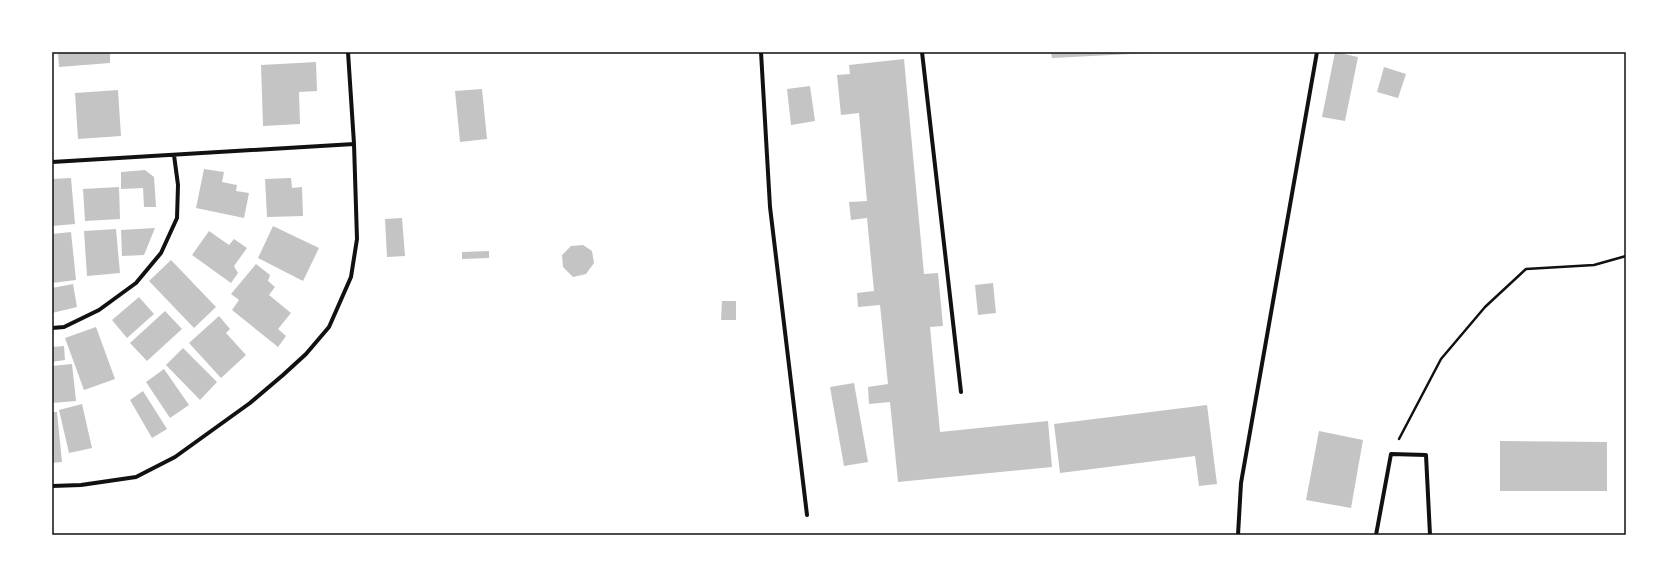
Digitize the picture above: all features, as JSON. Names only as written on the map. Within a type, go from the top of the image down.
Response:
[{"type":"street","points":[[52,486],[81,486],[136,477],[175,457],[250,403],[306,354],[329,327],[351,277],[357,239],[354,144],[348,52]]},
{"type":"street","points":[[761,52],[770,207],[807,515]]},
{"type":"street","points":[[922,52],[961,392]]},
{"type":"street","points":[[1238,535],[1241,483],[1317,52]]},
{"type":"street","points":[[52,162],[354,144]]},
{"type":"street","points":[[52,328],[64,327],[99,310],[136,283],[161,253],[177,218],[178,185],[174,155]]},
{"type":"street","points":[[1376,535],[1391,454],[1426,455],[1430,535]]},
{"type":"path","points":[[1391,454],[1441,359],[1485,307],[1526,269],[1594,265],[1626,256]]},
{"type":"building","points":[[58,52],[110,52],[110,63],[59,67]]},
{"type":"building","points":[[1051,52],[1151,52],[1151,53],[1052,58]]},
{"type":"building","points":[[1335,52],[1358,57],[1345,121],[1322,117]]},
{"type":"building","points":[[904,59],[924,274],[938,273],[943,326],[930,327],[940,432],[1048,421],[1052,467],[898,482],[890,402],[869,404],[868,387],[888,384],[880,305],[858,307],[857,293],[874,291],[867,218],[851,220],[849,202],[867,201],[859,113],[841,115],[837,75],[850,74],[849,65]]},
{"type":"building","points":[[316,62],[317,91],[299,92],[300,124],[263,126],[261,65]]},
{"type":"building","points":[[1384,67],[1406,74],[1398,98],[1377,92]]},
{"type":"building","points":[[810,86],[815,121],[791,125],[787,89]]},
{"type":"building","points":[[482,89],[487,139],[460,142],[455,91]]},
{"type":"building","points":[[118,90],[121,136],[78,139],[75,93]]},
{"type":"building","points":[[204,169],[224,172],[222,182],[237,185],[236,191],[249,193],[244,218],[196,208]]},
{"type":"building","points":[[145,170],[154,177],[156,207],[144,207],[143,188],[121,189],[121,172]]},
{"type":"building","points":[[71,178],[75,224],[52,226],[52,179]]},
{"type":"building","points":[[291,178],[292,188],[302,187],[303,216],[267,217],[265,179]]},
{"type":"building","points":[[119,187],[120,219],[85,221],[83,189]]},
{"type":"building","points":[[402,218],[405,256],[387,257],[385,219]]},
{"type":"building","points":[[273,226],[319,248],[303,281],[258,258]]},
{"type":"building","points":[[155,228],[144,255],[122,256],[121,230]]},
{"type":"building","points":[[116,229],[120,273],[87,276],[84,231]]},
{"type":"building","points":[[209,231],[229,245],[234,239],[247,248],[234,266],[238,273],[231,283],[192,255]]},
{"type":"building","points":[[71,232],[76,280],[52,283],[52,234]]},
{"type":"building","points":[[583,245],[592,251],[594,263],[586,274],[573,277],[563,267],[562,255],[571,246]]},
{"type":"building","points":[[489,251],[489,258],[462,259],[462,252]]},
{"type":"building","points":[[171,260],[216,307],[194,328],[149,281]]},
{"type":"building","points":[[256,264],[270,275],[268,281],[275,287],[269,295],[291,313],[278,329],[286,336],[278,347],[232,310],[239,300],[231,294]]},
{"type":"building","points":[[993,283],[996,313],[978,315],[975,285]]},
{"type":"building","points":[[73,284],[77,307],[52,313],[52,288]]},
{"type":"building","points":[[139,297],[154,314],[127,338],[112,320]]},
{"type":"building","points":[[722,301],[736,301],[736,320],[721,320]]},
{"type":"building","points":[[165,311],[182,329],[147,361],[130,343]]},
{"type":"building","points":[[219,316],[230,329],[226,333],[246,355],[221,378],[189,343]]},
{"type":"building","points":[[96,327],[115,379],[84,390],[65,338]]},
{"type":"building","points":[[64,346],[65,360],[52,362],[52,347]]},
{"type":"building","points":[[183,348],[217,382],[200,400],[166,365]]},
{"type":"building","points":[[72,364],[76,401],[52,403],[52,366]]},
{"type":"building","points":[[164,369],[189,405],[170,418],[146,382]]},
{"type":"building","points":[[854,383],[868,462],[844,466],[830,387]]},
{"type":"building","points":[[143,391],[167,429],[152,438],[130,400]]},
{"type":"building","points":[[82,404],[92,448],[69,453],[59,410]]},
{"type":"building","points":[[1207,405],[1217,484],[1199,486],[1195,456],[1060,473],[1054,424]]},
{"type":"building","points":[[52,412],[57,412],[62,462],[52,463]]},
{"type":"building","points":[[1319,431],[1363,440],[1351,508],[1306,500]]},
{"type":"building","points":[[1500,441],[1607,442],[1607,491],[1500,491]]}]
